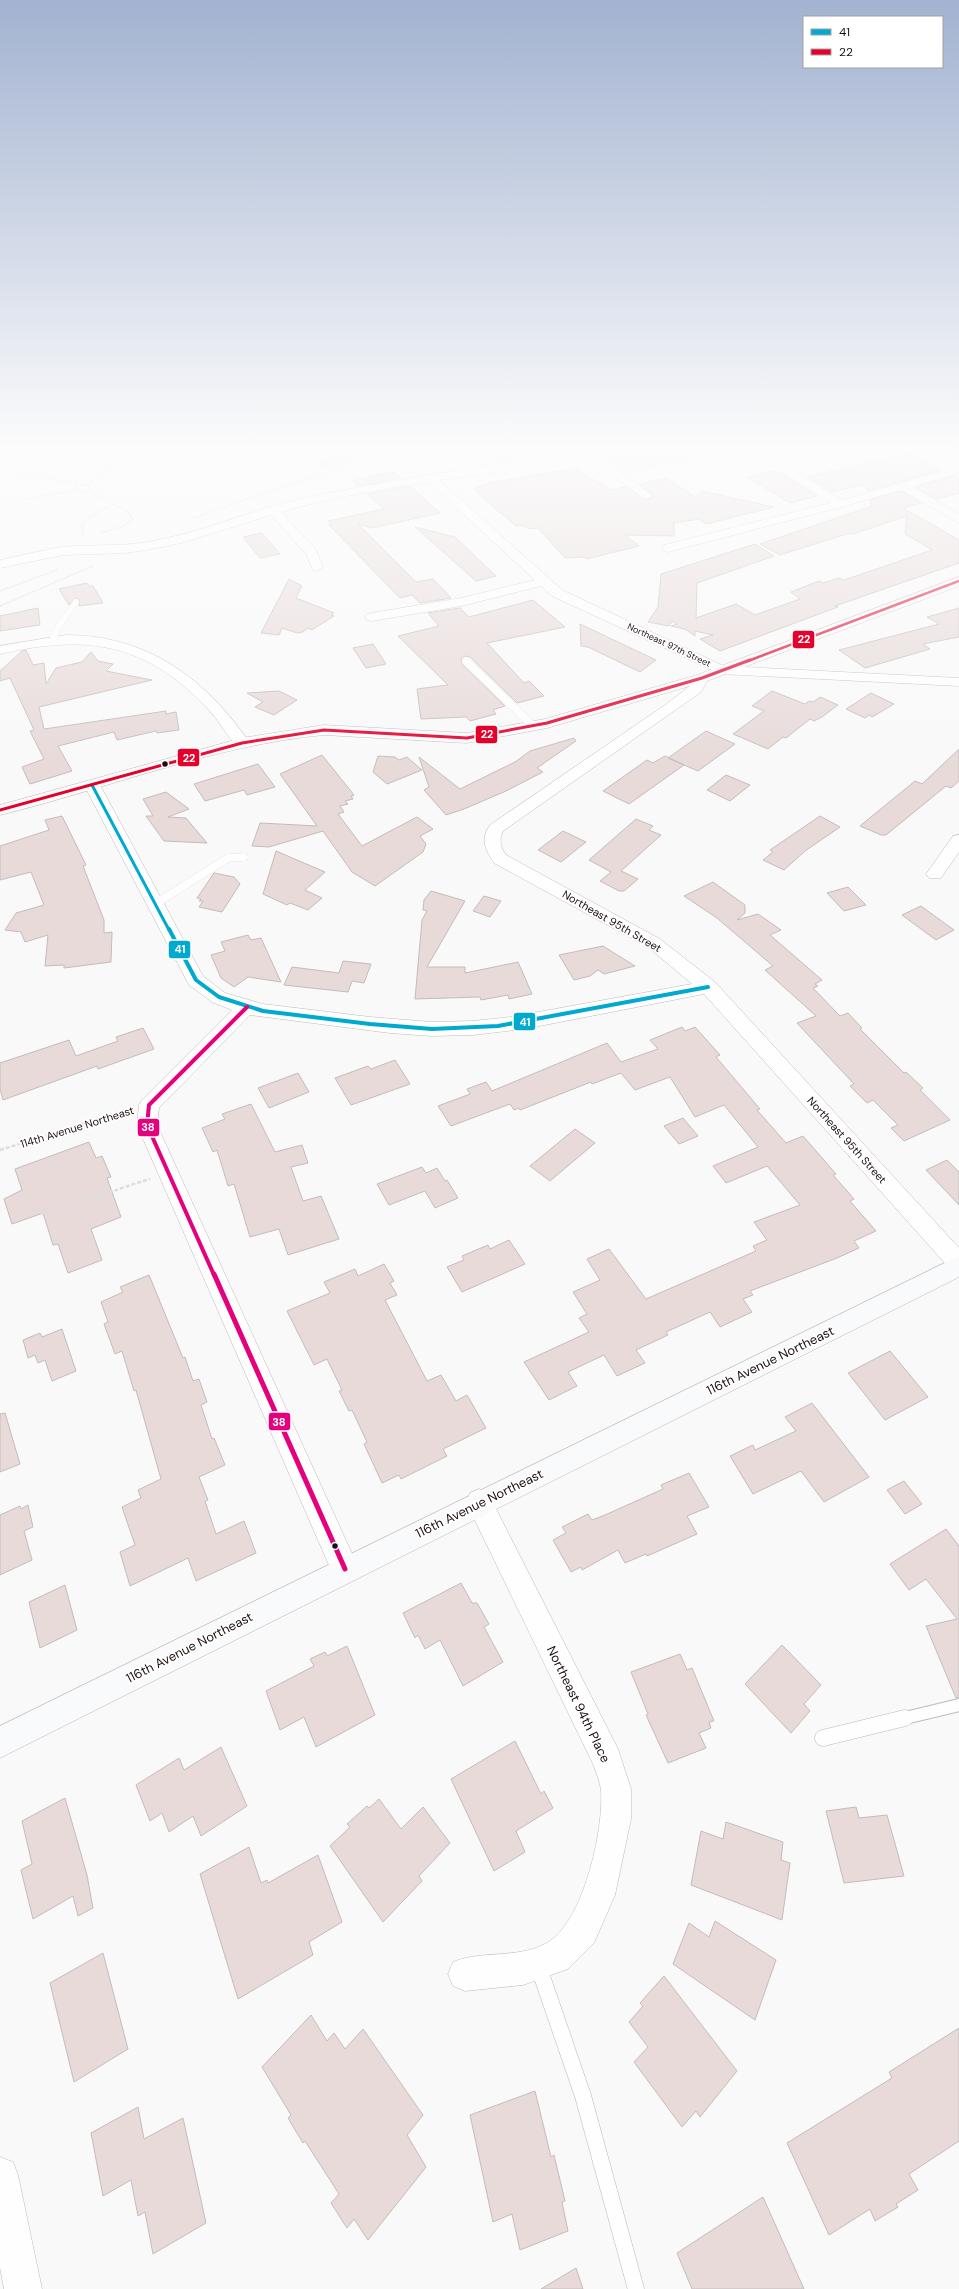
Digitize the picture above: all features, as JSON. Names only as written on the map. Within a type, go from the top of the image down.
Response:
[{"type":"street","points":[[0,564],[25,558]]},
{"type":"street","points":[[314,558],[317,567]]},
{"type":"street","name":"Northeast 97th Street","points":[[518,558],[567,599],[653,637],[721,670],[959,682]]},
{"type":"street","points":[[372,618],[461,602],[544,581]]},
{"type":"street","points":[[0,810],[242,743],[296,733],[324,730],[467,738],[511,731],[532,725],[547,723],[702,678],[959,581]]},
{"type":"street","points":[[0,650],[52,641],[89,639],[141,653],[167,668],[193,688],[214,708],[242,743]]},
{"type":"street","name":"Northeast 95th Street","points":[[702,678],[696,689],[670,708],[496,828],[491,840],[492,849],[500,858],[654,943],[708,987],[959,1263]]},
{"type":"street","points":[[92,785],[196,980],[204,990],[218,998],[247,1007],[293,1015],[422,1030],[474,1028],[531,1021],[708,987]]},
{"type":"street","points":[[935,874],[959,840]]},
{"type":"street","name":"114th Avenue Northeast","points":[[149,1106],[247,1007]]},
{"type":"street","points":[[149,1106],[147,1125],[345,1569]]},
{"type":"street","name":"116th Avenue Northeast","points":[[0,1742],[479,1502],[959,1266]]},
{"type":"street","name":"Northeast 94th Place","points":[[466,1974],[523,1968],[556,1957],[582,1931],[599,1895],[616,1819],[616,1789],[608,1760],[479,1502]]},
{"type":"street","points":[[0,2175],[23,2289]]},
{"type":"lane","points":[[52,641],[58,627],[76,602]]},
{"type":"lane","points":[[466,661],[532,725]]},
{"type":"lane","points":[[155,904],[228,858],[244,857]]},
{"type":"lane","points":[[822,1738],[959,1705]]},
{"type":"lane","points":[[538,1963],[583,2096],[636,2289]]},
{"type":"path","points":[[0,606],[98,564]]},
{"type":"path","points":[[0,591],[63,567]]},
{"type":"path","name":"114th Avenue Northeast","points":[[0,1150],[129,1109],[149,1106]]},
{"type":"path","points":[[40,1214],[75,1206],[110,1191],[150,1179]]},
{"type":"building","points":[[361,558],[392,558],[416,582],[433,579],[451,598],[420,603],[412,595],[400,598]]},
{"type":"building","points":[[450,558],[477,558],[496,576],[476,581]]},
{"type":"building","points":[[712,558],[769,558],[697,583],[696,618],[736,604],[755,615],[800,599],[791,592],[819,581],[823,583],[839,578],[844,580],[909,558],[959,558],[959,563],[835,606],[838,607],[720,651],[700,639],[713,635],[695,631],[695,636],[685,629],[671,626],[677,624],[672,621],[669,626],[648,622],[658,607],[661,574]]},
{"type":"building","points":[[289,579],[302,586],[296,598],[334,613],[331,615],[334,616],[312,630],[308,628],[303,632],[297,633],[282,628],[279,635],[261,633]]},
{"type":"building","points":[[87,583],[89,586],[93,586],[103,603],[79,606],[80,601],[76,598],[69,605],[59,589]]},
{"type":"building","points":[[533,600],[565,627],[487,643],[524,683],[529,681],[544,696],[517,703],[470,657],[465,656],[461,659],[462,664],[505,706],[493,710],[496,714],[470,721],[466,717],[421,719],[417,689],[448,685],[398,636],[439,626],[428,613],[460,608],[469,617]]},
{"type":"building","points":[[38,608],[40,625],[0,631],[0,616]]},
{"type":"building","points":[[959,608],[959,637],[923,644],[930,649],[865,668],[839,650],[939,624],[927,617]]},
{"type":"building","points":[[580,624],[656,660],[640,672],[588,647],[581,646]]},
{"type":"building","points":[[373,644],[386,664],[366,668],[353,648]]},
{"type":"building","points":[[26,650],[33,665],[44,663],[46,684],[56,668],[82,662],[91,652],[98,661],[113,664],[106,671],[152,680],[39,707],[44,729],[166,711],[166,714],[176,712],[179,730],[157,733],[156,731],[117,740],[114,732],[58,746],[72,771],[30,784],[22,767],[44,759],[30,731],[34,730],[10,678],[0,681],[0,671],[22,651]]},
{"type":"building","points":[[279,691],[297,700],[274,715],[255,707],[263,702],[247,693]]},
{"type":"building","points":[[772,691],[805,704],[809,701],[813,702],[820,697],[838,705],[814,721],[810,719],[786,738],[783,737],[768,749],[733,734],[764,711],[752,706]]},
{"type":"building","points":[[871,693],[894,704],[872,717],[869,715],[865,718],[846,709]]},
{"type":"building","points":[[706,731],[735,744],[698,771],[668,758]]},
{"type":"building","points":[[574,738],[576,741],[537,768],[543,772],[506,791],[464,809],[446,815],[424,790],[429,787],[419,757],[460,789],[515,762],[530,751]]},
{"type":"building","points":[[959,749],[959,781],[951,788],[946,786],[886,835],[881,835],[860,826],[915,781],[922,784]]},
{"type":"building","points":[[322,755],[354,795],[351,796],[353,799],[345,801],[348,804],[340,806],[344,812],[338,814],[362,846],[417,817],[433,829],[420,836],[426,844],[423,852],[375,886],[352,872],[323,831],[269,847],[252,846],[260,823],[317,826],[280,774]]},
{"type":"building","points":[[378,756],[395,757],[399,760],[407,757],[422,770],[387,784],[373,772]]},
{"type":"building","points":[[665,756],[684,765],[629,804],[603,791],[647,760],[653,763]]},
{"type":"building","points":[[258,764],[275,787],[247,795],[244,790],[205,801],[194,784]]},
{"type":"building","points":[[726,775],[750,785],[730,801],[707,790]]},
{"type":"building","points":[[166,792],[189,809],[168,817],[186,818],[207,843],[164,841],[146,816],[153,816],[143,799]]},
{"type":"building","points":[[62,816],[86,865],[83,866],[104,920],[104,933],[112,932],[111,962],[64,968],[64,965],[45,966],[48,935],[25,942],[21,932],[5,930],[16,913],[44,905],[31,872],[0,880],[0,846],[49,830],[45,820]]},
{"type":"building","points":[[820,816],[840,827],[805,851],[784,870],[763,860],[773,852],[770,850]]},
{"type":"building","points":[[636,819],[653,826],[649,830],[661,835],[621,871],[638,879],[624,891],[619,891],[600,881],[611,872],[589,860]]},
{"type":"building","points":[[563,831],[586,842],[561,862],[538,850]]},
{"type":"building","points":[[276,851],[325,872],[305,890],[322,898],[308,910],[290,903],[287,905],[263,894]]},
{"type":"building","points":[[214,873],[234,877],[240,884],[222,912],[199,907],[203,901],[199,901],[201,899],[197,898]]},
{"type":"building","points":[[713,882],[745,905],[745,913],[737,920],[758,914],[781,930],[770,935],[822,980],[815,984],[818,986],[813,988],[840,1016],[848,1013],[862,1028],[860,1029],[904,1073],[906,1072],[923,1088],[920,1090],[950,1120],[904,1141],[891,1128],[898,1125],[873,1100],[867,1103],[850,1086],[854,1084],[797,1023],[816,1016],[765,970],[773,966],[717,918],[684,896]]},
{"type":"building","points":[[848,887],[866,905],[844,911],[827,893]]},
{"type":"building","points":[[431,891],[465,901],[427,967],[465,967],[465,973],[518,962],[532,994],[509,999],[508,995],[481,1000],[480,997],[415,999],[422,920],[427,911],[423,910],[424,900]]},
{"type":"building","points":[[484,896],[501,901],[490,917],[473,911]]},
{"type":"building","points":[[921,906],[954,930],[936,940],[902,915]]},
{"type":"building","points":[[248,935],[251,940],[261,938],[281,982],[248,977],[234,987],[221,978],[211,955],[225,951],[221,942]]},
{"type":"building","points":[[603,946],[635,966],[604,974],[598,970],[590,976],[574,980],[559,955]]},
{"type":"building","points":[[343,961],[371,964],[364,983],[352,981],[348,992],[284,985],[292,967],[339,973]]},
{"type":"building","points":[[682,1027],[685,1031],[695,1027],[720,1055],[716,1057],[760,1109],[757,1110],[786,1143],[803,1136],[836,1174],[833,1175],[854,1199],[850,1201],[876,1231],[854,1241],[859,1248],[837,1258],[750,1291],[753,1295],[743,1299],[752,1312],[720,1327],[710,1312],[666,1332],[668,1335],[636,1350],[645,1363],[617,1376],[604,1355],[568,1372],[577,1386],[549,1400],[524,1362],[589,1332],[579,1318],[587,1314],[573,1292],[600,1280],[587,1259],[609,1249],[646,1299],[756,1251],[753,1246],[767,1240],[754,1222],[800,1205],[767,1166],[726,1183],[713,1166],[758,1147],[724,1105],[695,1117],[670,1077],[635,1090],[621,1073],[592,1084],[591,1082],[520,1110],[519,1108],[514,1110],[510,1104],[451,1126],[438,1106],[470,1094],[467,1089],[486,1082],[492,1091],[607,1043],[621,1062],[658,1049],[650,1040]]},
{"type":"building","points":[[143,1028],[154,1049],[98,1069],[97,1066],[3,1100],[0,1089],[0,1063],[69,1040],[76,1056],[118,1041],[116,1037]]},
{"type":"building","points":[[395,1060],[410,1084],[351,1105],[335,1078],[368,1066],[371,1069]]},
{"type":"building","points":[[298,1073],[309,1092],[269,1108],[258,1088]]},
{"type":"building","points":[[251,1104],[275,1152],[302,1145],[308,1163],[291,1167],[303,1201],[321,1196],[339,1239],[288,1255],[279,1229],[250,1237],[234,1184],[228,1186],[217,1150],[213,1152],[202,1128],[225,1119],[222,1114]]},
{"type":"building","points":[[683,1118],[698,1136],[679,1144],[664,1126]]},
{"type":"building","points":[[575,1129],[595,1143],[550,1181],[530,1166]]},
{"type":"building","points":[[89,1142],[96,1158],[102,1156],[111,1177],[107,1178],[121,1217],[91,1229],[102,1260],[68,1273],[58,1244],[53,1245],[43,1213],[12,1224],[4,1199],[22,1190],[15,1169]]},
{"type":"building","points":[[947,1160],[959,1172],[959,1205],[926,1170]]},
{"type":"building","points":[[422,1167],[426,1173],[437,1168],[445,1181],[447,1180],[458,1198],[435,1208],[425,1191],[389,1205],[377,1184]]},
{"type":"building","points":[[509,1240],[525,1264],[462,1292],[447,1267],[464,1260],[462,1256],[488,1245],[490,1249]]},
{"type":"building","points":[[384,1264],[394,1281],[390,1283],[397,1295],[385,1300],[427,1381],[441,1375],[456,1401],[467,1395],[486,1428],[443,1449],[447,1456],[401,1479],[399,1475],[382,1483],[364,1444],[367,1442],[352,1410],[349,1411],[339,1391],[342,1390],[327,1359],[314,1365],[287,1311],[330,1293],[324,1282],[355,1269],[358,1276]]},
{"type":"building","points":[[149,1275],[183,1358],[185,1357],[193,1381],[199,1379],[207,1402],[201,1405],[212,1439],[214,1438],[225,1465],[199,1477],[208,1500],[205,1501],[216,1534],[244,1521],[256,1553],[196,1581],[188,1558],[130,1586],[120,1552],[135,1545],[122,1507],[141,1498],[138,1490],[161,1479],[136,1390],[134,1391],[122,1351],[115,1354],[104,1324],[108,1322],[101,1302],[123,1292],[120,1287]]},
{"type":"building","points":[[62,1329],[76,1371],[52,1381],[45,1360],[38,1363],[35,1355],[28,1358],[23,1340],[40,1333],[42,1337]]},
{"type":"building","points":[[890,1351],[928,1397],[885,1420],[848,1373]]},
{"type":"building","points":[[812,1403],[869,1477],[824,1502],[801,1471],[753,1494],[730,1456],[753,1445],[755,1450],[796,1431],[785,1417]]},
{"type":"building","points":[[5,1413],[20,1464],[0,1472],[0,1414]]},
{"type":"building","points":[[689,1473],[709,1507],[687,1516],[697,1534],[647,1556],[646,1554],[625,1563],[618,1550],[582,1570],[581,1567],[571,1572],[553,1540],[566,1533],[562,1527],[588,1514],[592,1520],[605,1515],[663,1489],[661,1485]]},
{"type":"building","points":[[904,1481],[922,1504],[905,1514],[887,1490]]},
{"type":"building","points":[[28,1505],[33,1527],[24,1531],[32,1560],[0,1575],[0,1515],[20,1506],[21,1509]]},
{"type":"building","points":[[946,1529],[959,1546],[959,1697],[956,1698],[926,1626],[957,1619],[926,1579],[909,1590],[890,1564]]},
{"type":"building","points":[[461,1583],[472,1603],[477,1603],[489,1624],[484,1627],[503,1662],[463,1686],[440,1640],[425,1649],[418,1635],[415,1638],[403,1613]]},
{"type":"building","points":[[65,1585],[77,1630],[40,1648],[29,1602]]},
{"type":"building","points":[[782,1645],[821,1685],[804,1704],[810,1711],[791,1733],[745,1684]]},
{"type":"building","points":[[347,1646],[375,1715],[316,1747],[304,1717],[280,1730],[266,1691],[314,1666],[310,1659],[325,1652],[327,1656]]},
{"type":"building","points":[[680,1654],[687,1670],[692,1668],[714,1721],[709,1722],[711,1728],[699,1733],[706,1748],[668,1763],[646,1715],[648,1714],[631,1672]]},
{"type":"building","points":[[515,1741],[541,1794],[544,1791],[553,1808],[516,1831],[525,1852],[494,1871],[451,1779]]},
{"type":"building","points":[[221,1747],[247,1806],[201,1836],[193,1816],[169,1832],[162,1813],[150,1821],[136,1785],[179,1758],[184,1770]]},
{"type":"building","points":[[65,1798],[87,1875],[93,1908],[78,1916],[73,1896],[33,1919],[21,1870],[32,1864],[22,1821]]},
{"type":"building","points":[[379,1799],[401,1829],[423,1807],[450,1843],[419,1876],[422,1881],[383,1922],[330,1846],[350,1827],[347,1824],[367,1806],[369,1808]]},
{"type":"building","points":[[856,1807],[859,1818],[887,1815],[904,1876],[844,1883],[826,1811]]},
{"type":"building","points":[[726,1822],[783,1842],[781,1860],[790,1863],[782,1920],[691,1885],[701,1831],[723,1839]]},
{"type":"building","points":[[249,1847],[261,1883],[267,1880],[268,1883],[318,1855],[342,1922],[309,1942],[313,1955],[238,1999],[200,1874]]},
{"type":"building","points":[[715,1921],[776,1960],[755,2020],[673,1964],[689,1923],[709,1937]]},
{"type":"building","points":[[103,1953],[128,2049],[74,2082],[50,1983]]},
{"type":"building","points":[[664,1976],[737,2071],[700,2117],[696,2111],[682,2127],[634,2062],[648,2047],[629,2022],[643,2006],[640,2003]]},
{"type":"building","points":[[311,2015],[327,2041],[334,2033],[345,2049],[363,2029],[423,2115],[407,2135],[426,2167],[368,2240],[354,2219],[347,2228],[331,2203],[339,2194],[305,2141],[303,2143],[288,2118],[291,2115],[262,2067]]},
{"type":"building","points":[[959,2028],[959,2141],[909,2174],[918,2190],[896,2204],[898,2207],[875,2221],[870,2209],[829,2235],[787,2143],[892,2078],[889,2072]]},
{"type":"building","points":[[535,2091],[551,2157],[554,2155],[565,2201],[562,2202],[568,2231],[520,2250],[512,2214],[493,2222],[470,2115]]},
{"type":"building","points":[[138,2107],[144,2139],[183,2118],[206,2223],[153,2254],[145,2212],[138,2216],[131,2180],[103,2196],[91,2133]]},
{"type":"building","points":[[763,2197],[804,2289],[692,2289],[677,2253]]},
{"type":"building","points":[[576,2268],[583,2289],[541,2289]]},
{"type":"transit line","name":"22","points":[[0,810],[242,743],[303,732],[324,730],[467,738],[547,723],[702,678],[959,581]]},
{"type":"transit line","name":"41","points":[[92,785],[196,980],[206,990],[232,1003],[263,1011],[294,1015],[411,1028],[452,1029],[498,1026],[524,1022],[708,987]]},
{"type":"transit line","name":"38","points":[[247,1007],[149,1105],[147,1125],[345,1569]]}]
